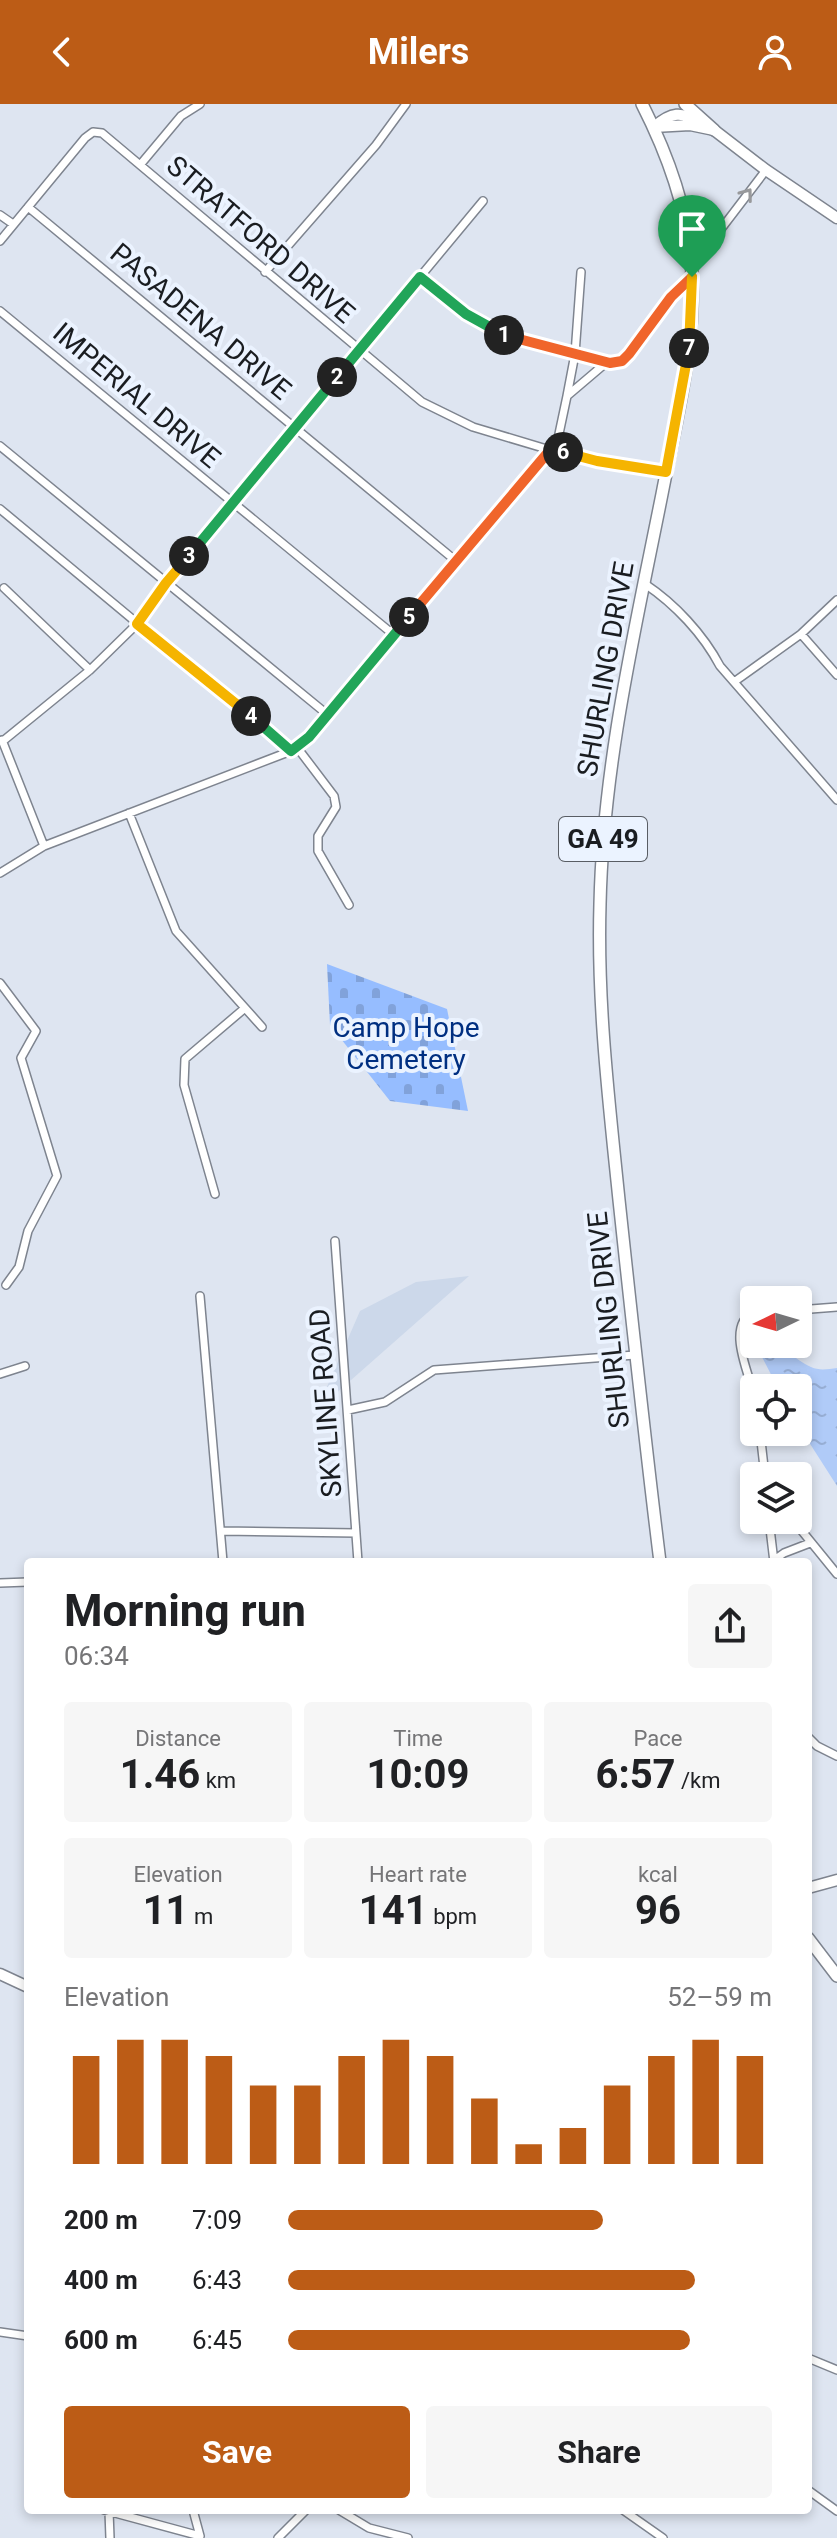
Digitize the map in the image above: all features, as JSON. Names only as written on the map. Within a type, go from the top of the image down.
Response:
[{"type":"main road","name":"GA 49","points":[[642,104],[654,127]]},
{"type":"main road","points":[[685,104],[766,170],[837,218]]},
{"type":"main road","points":[[654,127],[700,126],[714,130]]},
{"type":"main road","name":"SHURLING DRIVE","points":[[654,127],[678,191],[691,258],[689,351],[609,775],[600,917],[600,1000],[635,1355],[660,1558]]},
{"type":"main road","points":[[812,1887],[837,1880]]},
{"type":"main road","points":[[812,1943],[837,1976]]},
{"type":"main road","points":[[0,1974],[24,1985]]},
{"type":"street","points":[[140,165],[181,116],[200,104]]},
{"type":"street","points":[[265,272],[376,145],[406,104]]},
{"type":"street","name":"STRATFORD DRIVE","points":[[28,207],[85,138],[96,132],[108,138],[408,393],[438,412],[473,427],[597,461],[666,472]]},
{"type":"street","points":[[691,258],[718,233],[766,170]]},
{"type":"street","points":[[44,846],[1,739],[90,670],[137,624],[166,583],[483,201]]},
{"type":"street","points":[[0,241],[28,207]]},
{"type":"street","name":"PASADENA DRIVE","points":[[28,207],[456,561]]},
{"type":"street","points":[[0,215],[13,224]]},
{"type":"street","points":[[0,873],[44,846],[294,749],[309,737],[553,449],[575,354],[581,272]]},
{"type":"street","points":[[420,277],[466,314],[494,331],[615,364],[622,361],[671,297],[692,277]]},
{"type":"street","name":"IMPERIAL DRIVE","points":[[0,311],[394,635]]},
{"type":"street","points":[[567,396],[607,362]]},
{"type":"street","points":[[0,446],[328,715]]},
{"type":"street","points":[[0,509],[137,624],[294,749],[334,796],[336,807],[318,836],[318,851],[349,905]]},
{"type":"street","points":[[645,584],[672,606],[708,644],[720,666],[837,800]]},
{"type":"street","points":[[4,588],[90,670]]},
{"type":"street","points":[[734,682],[801,634],[837,600]]},
{"type":"street","points":[[801,634],[837,675]]},
{"type":"street","points":[[129,813],[176,931],[262,1027]]},
{"type":"street","points":[[0,983],[36,1031],[21,1058],[57,1176],[28,1231],[19,1267],[6,1285]]},
{"type":"street","points":[[215,1194],[184,1085],[185,1059],[245,1008]]},
{"type":"street","name":"SKYLINE ROAD","points":[[335,1241],[358,1558]]},
{"type":"street","points":[[200,1296],[223,1558]]},
{"type":"street","points":[[812,1309],[837,1307]]},
{"type":"street","points":[[348,1410],[385,1402],[434,1370],[635,1355]]},
{"type":"street","points":[[0,1374],[25,1366]]},
{"type":"street","points":[[221,1531],[356,1533]]},
{"type":"street","points":[[771,1534],[774,1558]]},
{"type":"street","points":[[803,1534],[837,1574]]},
{"type":"street","points":[[778,1558],[810,1543]]},
{"type":"street","points":[[0,1583],[24,1582]]},
{"type":"street","points":[[812,1741],[837,1756]]},
{"type":"street","points":[[0,2332],[24,2335]]},
{"type":"street","points":[[812,2360],[837,2370]]},
{"type":"street","points":[[812,2493],[837,2511]]},
{"type":"street","points":[[106,2514],[110,2538]]},
{"type":"street","points":[[117,2514],[201,2537]]},
{"type":"street","points":[[194,2514],[201,2537]]},
{"type":"street","points":[[278,2538],[302,2514]]},
{"type":"street","points":[[346,2514],[369,2528],[408,2538]]},
{"type":"street","points":[[629,2514],[663,2538]]},
{"type":"shaded area","points":[[469,1276],[316,1412],[360,1311],[416,1282]]},
{"type":"green space","name":"Camp Hope Cemetery","points":[[327,964],[447,1009],[468,1111],[390,1101],[330,1025]]},
{"type":"water","points":[[763,1358],[796,1358],[814,1368],[837,1368],[837,1486],[811,1446],[812,1374],[771,1374]]},
{"type":"route","points":[[420,277],[466,314],[494,331],[615,364],[629,354],[671,297],[692,277],[689,351],[666,472],[597,461],[556,448],[550,450],[309,737],[291,751],[137,624],[166,583],[420,277]]}]
